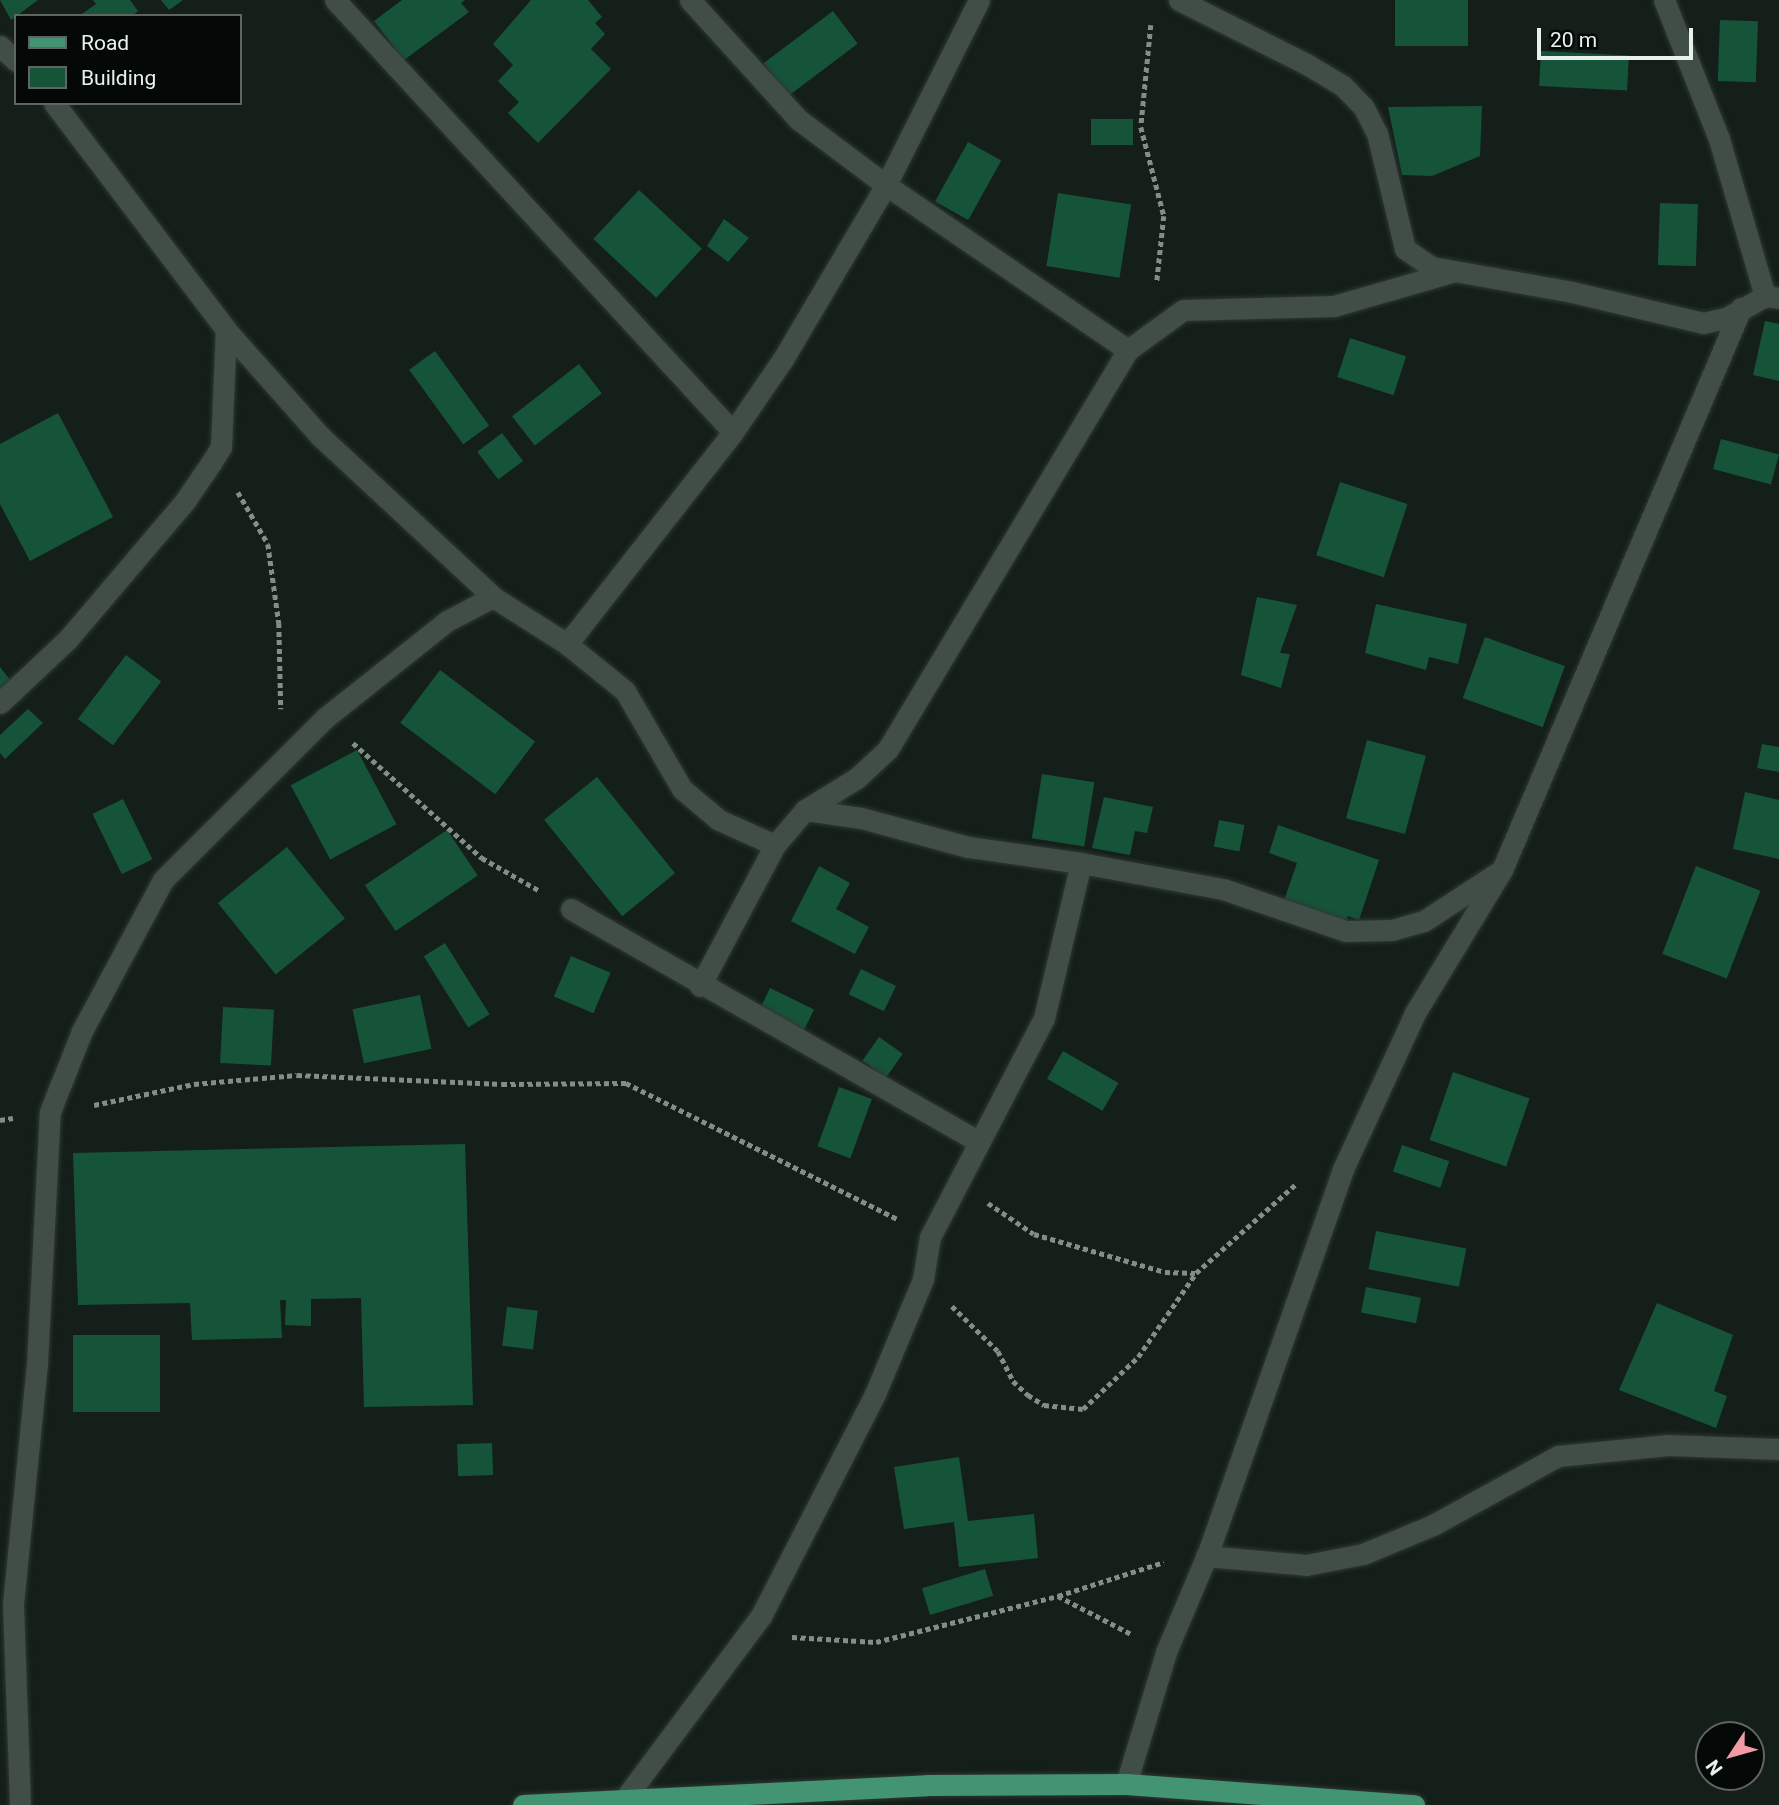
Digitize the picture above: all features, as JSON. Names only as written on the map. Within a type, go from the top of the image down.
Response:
[{"type":"main road","points":[[523,1805],[626,1797],[927,1785],[1126,1784],[1413,1805]]},
{"type":"street","points":[[335,0],[733,432]]},
{"type":"street","points":[[690,0],[799,120],[886,185],[1128,350]]},
{"type":"street","points":[[567,644],[733,432],[783,359],[886,185],[979,0]]},
{"type":"street","points":[[1179,0],[1343,86],[1364,108],[1377,133],[1405,249],[1432,267],[1572,292],[1703,323],[1772,297],[1719,139],[1664,0]]},
{"type":"street","points":[[0,46],[14,59]]},
{"type":"street","points":[[56,105],[226,330],[320,436],[493,597],[567,644],[625,691],[682,789],[719,820],[775,845]]},
{"type":"street","points":[[700,986],[775,845],[805,810],[857,778],[888,749],[1128,350],[1152,328],[1184,310],[1334,306],[1452,272]]},
{"type":"street","points":[[1126,1784],[1166,1652],[1208,1553],[1343,1169],[1415,1013],[1502,870],[1741,308]]},
{"type":"street","points":[[0,703],[68,639],[185,502],[221,447],[226,330]]},
{"type":"street","points":[[20,1805],[13,1604],[37,1365],[50,1112],[82,1031],[163,880],[325,718],[447,621],[493,597]]},
{"type":"street","points":[[805,810],[862,818],[968,847],[1081,863],[1223,889],[1346,931],[1392,930],[1424,920],[1502,870]]},
{"type":"street","points":[[626,1797],[761,1616],[875,1394],[923,1279],[930,1237],[977,1141],[1044,1018],[1081,863]]},
{"type":"street","points":[[571,909],[700,986],[765,1017],[977,1141]]},
{"type":"street","points":[[1208,1553],[1306,1565],[1363,1554],[1433,1525],[1558,1456],[1668,1445],[1779,1449]]},
{"type":"path","points":[[1152,13],[1141,127],[1164,216],[1152,328]]},
{"type":"path","points":[[221,447],[236,490],[268,544],[279,623],[278,765]]},
{"type":"path","points":[[325,718],[482,858],[571,909]]},
{"type":"path","points":[[50,1112],[194,1084],[297,1075],[502,1084],[626,1083],[822,1179],[930,1237]]},
{"type":"path","points":[[923,1279],[998,1351],[1013,1381],[1028,1395],[1044,1405],[1083,1409],[1138,1357],[1196,1273],[1288,1188],[1314,1175],[1343,1169]]},
{"type":"path","points":[[956,1184],[1034,1234],[1156,1270],[1196,1273]]},
{"type":"path","points":[[744,1639],[815,1636],[876,1642],[1058,1596],[1208,1553]]},
{"type":"path","points":[[1058,1596],[1166,1652]]},
{"type":"building","points":[[0,0],[38,0],[19,14],[14,14],[11,20]]},
{"type":"building","points":[[93,0],[130,0],[138,11],[134,14],[82,14],[96,4]]},
{"type":"building","points":[[161,0],[183,0],[169,10]]},
{"type":"building","points":[[402,0],[465,0],[461,3],[469,12],[404,60],[374,21]]},
{"type":"building","points":[[531,0],[588,0],[602,17],[595,23],[605,34],[591,49],[611,69],[538,143],[508,113],[519,102],[498,81],[513,65],[493,44]]},
{"type":"building","points":[[1395,0],[1468,0],[1468,46],[1395,46]]},
{"type":"building","points":[[833,11],[858,44],[788,96],[764,63]]},
{"type":"building","points":[[1720,20],[1758,21],[1756,82],[1718,81]]},
{"type":"building","points":[[1541,51],[1629,56],[1627,91],[1539,86]]},
{"type":"building","points":[[1482,106],[1480,156],[1432,176],[1402,175],[1388,107]]},
{"type":"building","points":[[1091,119],[1133,119],[1133,145],[1091,145]]},
{"type":"building","points":[[968,142],[1001,160],[968,220],[935,201]]},
{"type":"building","points":[[639,190],[702,249],[656,298],[593,239]]},
{"type":"building","points":[[1058,193],[1131,205],[1120,278],[1046,266]]},
{"type":"building","points":[[1660,203],[1698,204],[1696,266],[1658,265]]},
{"type":"building","points":[[724,219],[749,238],[728,262],[707,246]]},
{"type":"building","points":[[1765,321],[1779,324],[1779,381],[1753,375]]},
{"type":"building","points":[[1350,338],[1406,356],[1393,395],[1337,377]]},
{"type":"building","points":[[435,351],[489,425],[463,444],[409,370]]},
{"type":"building","points":[[579,364],[602,393],[535,445],[512,416]]},
{"type":"building","points":[[58,413],[113,517],[30,561],[0,504],[0,444]]},
{"type":"building","points":[[502,433],[523,461],[498,480],[477,452]]},
{"type":"building","points":[[1721,439],[1779,455],[1771,484],[1713,469]]},
{"type":"building","points":[[1340,482],[1408,504],[1384,577],[1316,555]]},
{"type":"building","points":[[1257,597],[1297,605],[1280,653],[1290,654],[1281,688],[1241,675]]},
{"type":"building","points":[[1376,604],[1467,624],[1458,664],[1429,657],[1426,670],[1365,653]]},
{"type":"building","points":[[1485,637],[1565,666],[1543,727],[1463,698]]},
{"type":"building","points":[[126,655],[161,681],[113,745],[78,719]]},
{"type":"building","points":[[0,667],[15,686],[0,697]]},
{"type":"building","points":[[440,670],[535,742],[495,794],[400,723]]},
{"type":"building","points":[[28,709],[43,723],[5,759],[0,753],[0,735]]},
{"type":"building","points":[[1367,740],[1426,756],[1405,834],[1346,818]]},
{"type":"building","points":[[1762,744],[1779,747],[1779,772],[1757,768]]},
{"type":"building","points":[[357,750],[396,824],[330,859],[291,785]]},
{"type":"building","points":[[1042,774],[1094,782],[1084,846],[1032,838]]},
{"type":"building","points":[[597,777],[675,873],[622,916],[544,820]]},
{"type":"building","points":[[1745,792],[1779,800],[1779,859],[1733,849]]},
{"type":"building","points":[[1104,797],[1153,807],[1147,833],[1135,831],[1130,855],[1092,848]]},
{"type":"building","points":[[123,799],[152,859],[122,874],[92,814]]},
{"type":"building","points":[[1219,820],[1245,825],[1239,851],[1214,847]]},
{"type":"building","points":[[1278,825],[1379,860],[1359,920],[1348,916],[1345,927],[1282,906],[1297,863],[1269,853]]},
{"type":"building","points":[[447,830],[478,876],[396,931],[365,885]]},
{"type":"building","points":[[287,847],[345,918],[276,975],[218,903]]},
{"type":"building","points":[[819,866],[850,883],[836,909],[869,927],[855,954],[791,921]]},
{"type":"building","points":[[1696,866],[1760,891],[1727,978],[1662,954]]},
{"type":"building","points":[[445,943],[490,1014],[468,1027],[424,956]]},
{"type":"building","points":[[571,956],[611,973],[593,1013],[554,997]]},
{"type":"building","points":[[861,969],[896,986],[884,1011],[849,994]]},
{"type":"building","points":[[770,988],[814,1009],[802,1035],[758,1013]]},
{"type":"building","points":[[420,995],[431,1049],[364,1063],[353,1009]]},
{"type":"building","points":[[223,1007],[274,1010],[271,1066],[220,1063]]},
{"type":"building","points":[[879,1037],[903,1054],[886,1077],[862,1061]]},
{"type":"building","points":[[1063,1051],[1118,1083],[1102,1111],[1047,1079]]},
{"type":"building","points":[[1453,1072],[1530,1098],[1506,1166],[1430,1140]]},
{"type":"building","points":[[839,1087],[872,1099],[850,1158],[817,1146]]},
{"type":"building","points":[[465,1144],[473,1405],[364,1407],[361,1298],[311,1299],[311,1326],[285,1325],[286,1300],[280,1300],[282,1338],[192,1340],[190,1303],[78,1305],[73,1153]]},
{"type":"building","points":[[1402,1145],[1449,1161],[1440,1188],[1393,1171]]},
{"type":"building","points":[[1376,1231],[1466,1249],[1459,1287],[1369,1269]]},
{"type":"building","points":[[1366,1287],[1421,1298],[1416,1323],[1361,1313]]},
{"type":"building","points":[[1657,1303],[1733,1335],[1714,1391],[1727,1396],[1716,1428],[1619,1390]]},
{"type":"building","points":[[507,1307],[538,1311],[533,1349],[502,1346]]},
{"type":"building","points":[[73,1335],[160,1335],[160,1412],[73,1412]]},
{"type":"building","points":[[492,1443],[493,1475],[458,1476],[457,1444]]},
{"type":"building","points":[[959,1457],[968,1521],[1034,1514],[1038,1558],[959,1567],[954,1522],[904,1529],[894,1467]]},
{"type":"building","points":[[985,1569],[993,1596],[930,1615],[922,1588]]}]
